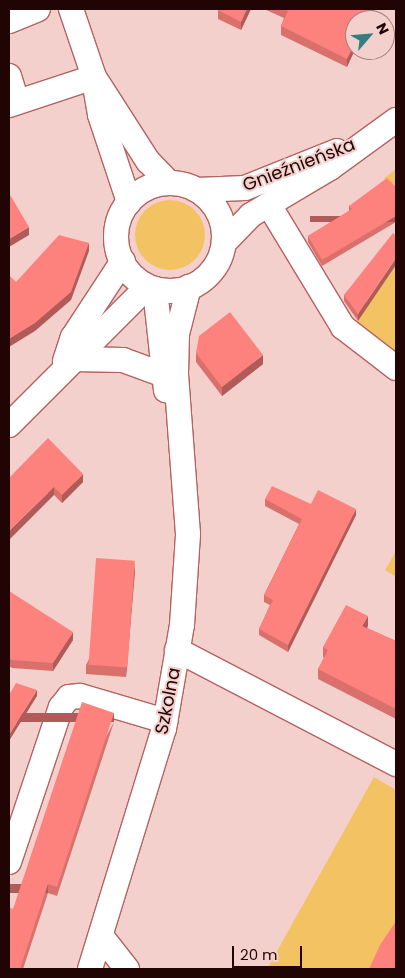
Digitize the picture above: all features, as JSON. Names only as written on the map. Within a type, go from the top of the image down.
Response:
[{"type":"street","points":[[9,21],[38,9]]},
{"type":"street","points":[[71,9],[94,76],[100,115],[129,202]]},
{"type":"street","points":[[9,76],[13,104],[94,76]]},
{"type":"street","points":[[94,76],[148,161],[169,183]]},
{"type":"street","name":"Gnieźnieńska","points":[[224,243],[237,226],[396,120]]},
{"type":"street","name":"Gnieźnieńska","points":[[197,190],[245,188],[371,137]]},
{"type":"street","points":[[9,425],[68,364],[151,288],[189,287],[213,270],[224,243],[218,212],[197,190],[169,183],[147,188],[129,202],[116,231],[123,262],[151,288]]},
{"type":"street","points":[[269,204],[344,327],[396,368]]},
{"type":"street","points":[[68,364],[73,337],[123,262]]},
{"type":"street","name":"Szkolna","points":[[90,969],[166,721],[178,650],[188,534],[177,423],[177,334],[189,287]]},
{"type":"street","name":"Szkolna","points":[[151,288],[161,374],[177,423]]},
{"type":"street","points":[[68,364],[123,360],[161,374]]},
{"type":"street","points":[[178,650],[396,764]]},
{"type":"street","points":[[9,862],[58,716],[69,698],[80,696],[166,721]]},
{"type":"street","points":[[101,936],[126,969]]},
{"type":"shaded area","points":[[396,169],[396,190],[384,178]]},
{"type":"shaded area","points":[[170,200],[183,203],[195,210],[202,222],[205,235],[202,248],[195,260],[183,267],[170,270],[157,267],[145,260],[138,248],[135,235],[138,222],[145,210],[157,203]]},
{"type":"shaded area","points":[[396,265],[396,361],[354,325]]},
{"type":"shaded area","points":[[396,551],[396,577],[385,570]]},
{"type":"shaded area","points":[[374,777],[396,790],[396,969],[267,969]]},
{"type":"building","points":[[218,9],[247,9],[241,22]]},
{"type":"building","points":[[282,9],[371,9],[345,10],[345,58],[281,26],[288,11]]},
{"type":"building","points":[[387,178],[396,187],[396,216],[322,260],[308,236],[352,209],[349,206]]},
{"type":"building","points":[[9,193],[29,227],[9,239]]},
{"type":"building","points":[[393,233],[396,236],[396,258],[358,314],[344,295]]},
{"type":"building","points":[[59,235],[89,243],[71,292],[35,323],[9,339],[9,275],[16,282]]},
{"type":"building","points":[[230,312],[263,355],[222,387],[196,353],[199,336]]},
{"type":"building","points":[[48,438],[83,474],[62,495],[54,487],[9,531],[9,478]]},
{"type":"building","points":[[272,486],[311,504],[318,490],[356,509],[288,645],[259,629],[273,600],[264,595],[302,519],[265,499]]},
{"type":"building","points":[[96,558],[135,561],[127,667],[89,665]]},
{"type":"building","points":[[9,591],[73,632],[53,663],[12,660],[9,658]]},
{"type":"building","points":[[346,605],[368,616],[362,626],[396,641],[396,709],[318,669],[328,650],[323,647]]},
{"type":"building","points":[[16,683],[37,690],[9,735],[9,695]]},
{"type":"building","points":[[82,702],[114,713],[57,887],[48,884],[20,969],[9,969],[9,907],[13,909]]},
{"type":"building","points":[[396,921],[396,969],[369,969],[380,945]]}]
